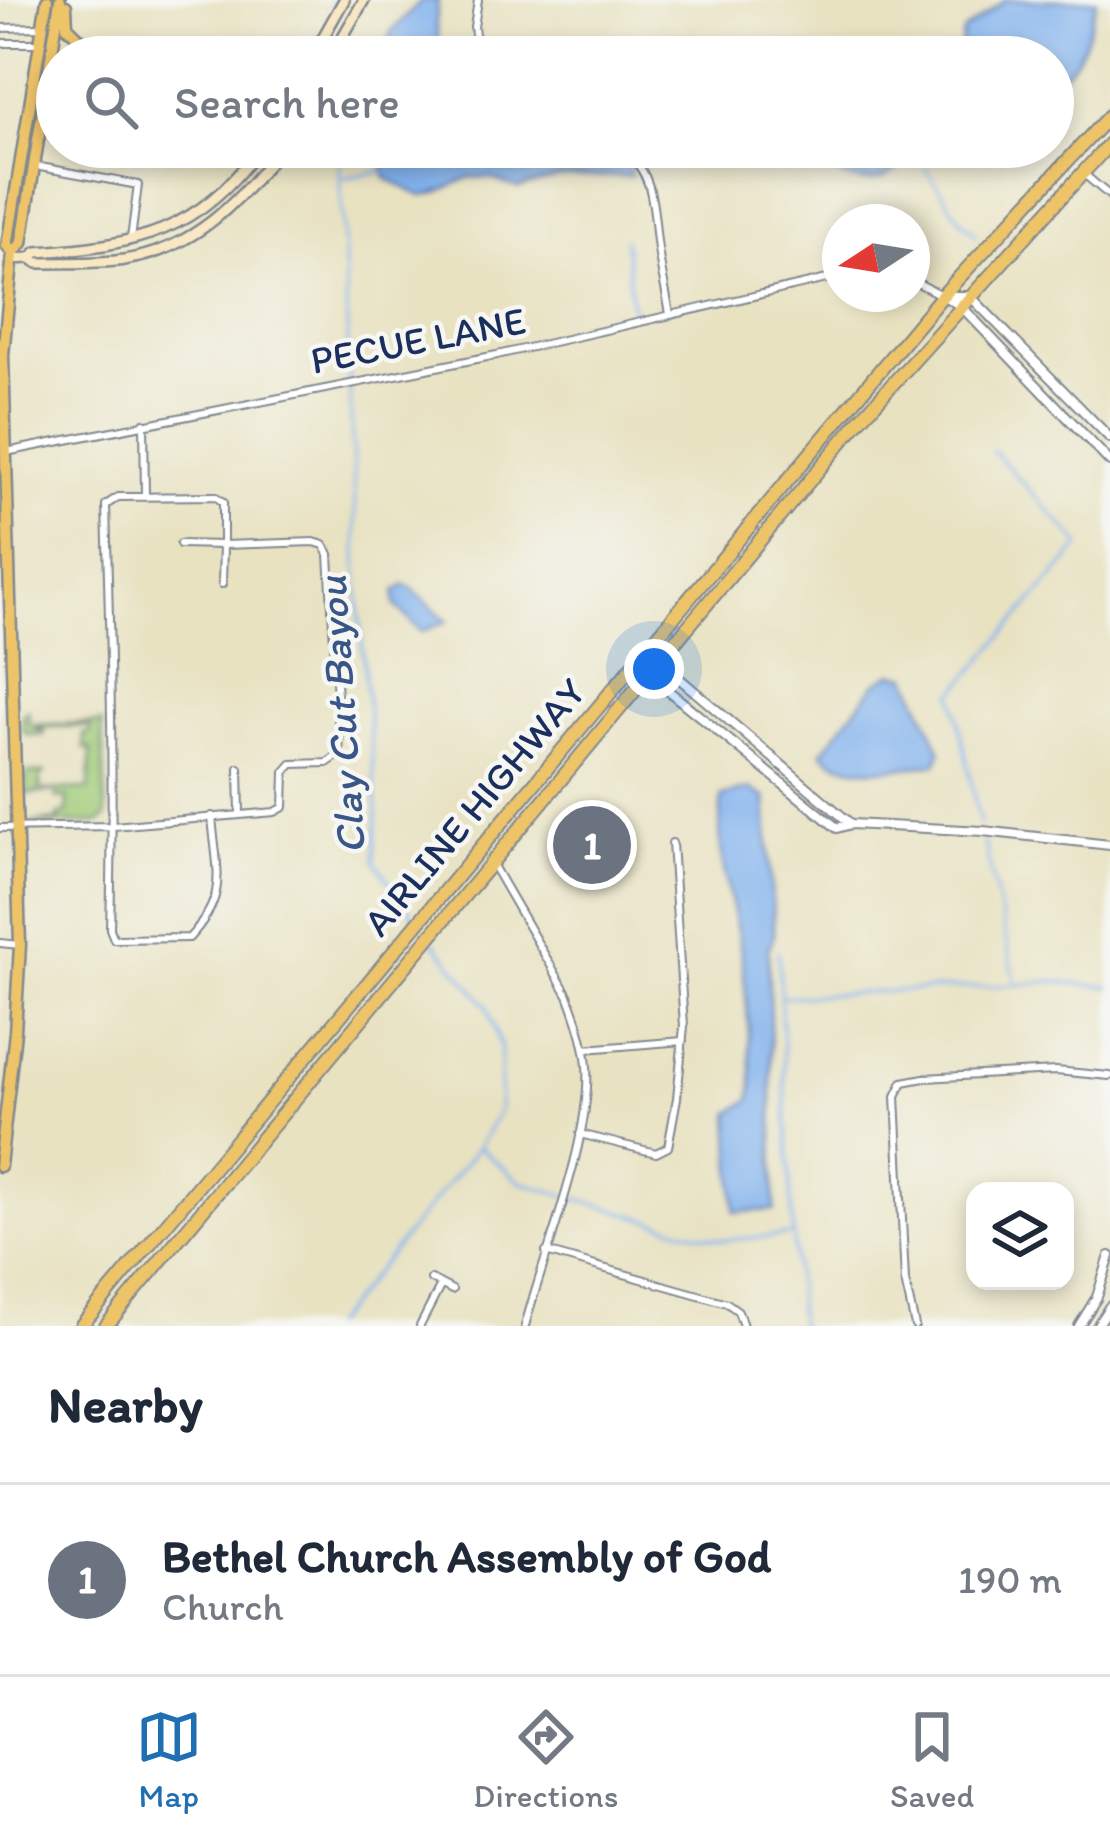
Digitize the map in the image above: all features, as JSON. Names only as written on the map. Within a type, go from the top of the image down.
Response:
[{"type":"highway","name":"AIRLINE HIGHWAY","points":[[1074,154],[1110,115]]},
{"type":"highway","name":"AIRLINE HIGHWAY","points":[[106,1326],[713,596],[966,301],[1110,143]]},
{"type":"highway","name":"AIRLINE HIGHWAY","points":[[81,1326],[942,296],[1061,168]]},
{"type":"highway","points":[[700,583],[713,596]]},
{"type":"highway","points":[[645,649],[660,662]]},
{"type":"highway","points":[[635,661],[649,675]]},
{"type":"highway","points":[[476,851],[492,864]]},
{"type":"highway","points":[[316,1043],[332,1056]]},
{"type":"highway","points":[[227,1150],[242,1164]]},
{"type":"highway","points":[[123,1275],[137,1289]]},
{"type":"main road","points":[[41,36],[57,0]]},
{"type":"main road","points":[[55,36],[50,32],[57,0]]},
{"type":"main road","points":[[57,0],[67,26],[77,36]]},
{"type":"main road","points":[[324,36],[344,0]]},
{"type":"main road","points":[[344,36],[362,5]]},
{"type":"main road","points":[[42,27],[43,36]]},
{"type":"main road","points":[[0,1166],[20,945],[6,452],[7,246],[36,68]]},
{"type":"main road","points":[[8,257],[22,243],[36,160]]},
{"type":"main road","points":[[30,258],[37,252],[107,248],[177,225],[216,197],[242,168]]},
{"type":"main road","points":[[261,173],[263,168]]},
{"type":"main road","points":[[8,257],[38,263],[124,260],[163,249],[205,228],[265,168]]},
{"type":"main road","points":[[205,228],[202,213],[215,204],[216,197]]},
{"type":"street","points":[[475,36],[478,0]]},
{"type":"street","points":[[0,28],[42,27]]},
{"type":"street","points":[[0,43],[36,43]]},
{"type":"street","points":[[46,168],[138,185],[131,242]]},
{"type":"street","points":[[642,168],[652,190],[670,314]]},
{"type":"street","points":[[1082,173],[1110,196]]},
{"type":"street","name":"PECUE LANE","points":[[6,452],[372,376],[497,355],[822,280]]},
{"type":"street","points":[[930,290],[966,301],[1110,438]]},
{"type":"street","points":[[966,301],[1110,462]]},
{"type":"street","points":[[143,423],[145,496]]},
{"type":"street","points":[[212,816],[218,899],[210,916],[189,938],[114,938],[110,929],[106,506],[118,497],[215,496],[223,502],[222,584]]},
{"type":"street","points":[[0,828],[112,826],[275,812],[284,807],[285,772],[292,764],[327,763],[340,754],[329,554],[324,545],[180,544]]},
{"type":"street","points":[[660,662],[851,824]]},
{"type":"street","points":[[649,675],[837,828],[851,824],[983,831],[1110,845]]},
{"type":"street","points":[[683,703],[694,691]]},
{"type":"street","points":[[711,726],[722,715]]},
{"type":"street","points":[[756,763],[766,752]]},
{"type":"street","points":[[238,768],[240,814]]},
{"type":"street","points":[[818,815],[829,802]]},
{"type":"street","points":[[580,1134],[656,1154],[668,1147],[682,1041],[672,844]]},
{"type":"street","points":[[492,864],[568,994],[585,1049],[587,1086],[580,1134],[525,1326]]},
{"type":"street","points":[[0,943],[20,945]]},
{"type":"street","points":[[585,1049],[682,1041]]},
{"type":"street","points":[[915,1326],[905,1281],[896,1096],[903,1082],[1056,1071],[1110,1076]]},
{"type":"street","points":[[546,1252],[735,1307],[743,1326]]},
{"type":"street","points":[[1078,1326],[1097,1298],[1110,1256]]},
{"type":"street","points":[[431,1279],[452,1290]]},
{"type":"street","points":[[420,1326],[441,1285]]},
{"type":"street","points":[[1097,1326],[1110,1306]]},
{"type":"green space","points":[[28,711],[30,725],[102,723],[106,818],[98,823],[27,824],[59,820],[59,815],[67,814],[67,798],[57,798],[56,791],[26,794],[29,773],[46,773],[40,776],[41,791],[89,789],[91,749],[85,749],[84,734],[90,733],[90,726],[37,727],[44,735],[28,735],[23,730],[23,714]]},
{"type":"water","points":[[422,0],[438,0],[438,36],[390,36]]},
{"type":"water","points":[[1005,0],[1097,0],[1074,61],[1074,36],[962,36]]},
{"type":"water","points":[[384,168],[629,168],[631,176],[561,177],[518,188],[470,177],[421,196],[386,178]]},
{"type":"water","points":[[828,168],[899,168],[873,181],[845,177]]},
{"type":"water","points":[[405,585],[447,621],[421,632],[395,605],[395,591]]},
{"type":"water","points":[[893,673],[908,676],[941,752],[936,764],[860,769],[833,761],[822,752],[875,684]]},
{"type":"water","points":[[750,789],[766,798],[774,935],[768,950],[775,1210],[735,1212],[730,1114],[750,1100],[753,1087],[743,962],[724,872],[720,818],[722,796]]},
{"type":"waterway","name":"Clay Cut Bayou","points":[[332,0],[333,13]]},
{"type":"waterway","name":"Clay Cut Bayou","points":[[340,168],[360,620],[377,808],[375,861],[416,919]]},
{"type":"waterway","points":[[926,168],[976,235]]},
{"type":"waterway","points":[[342,178],[386,171]]},
{"type":"waterway","points":[[625,239],[632,310]]},
{"type":"waterway","points":[[980,824],[953,694],[1081,545],[992,450]]},
{"type":"waterway","points":[[781,997],[1016,985],[984,841]]},
{"type":"waterway","name":"Clay Cut Bayou","points":[[331,1326],[479,1146],[499,1111],[501,1048],[487,1006],[433,941]]},
{"type":"waterway","points":[[778,951],[793,1235]]},
{"type":"waterway","points":[[1016,985],[1051,981],[1110,987]]},
{"type":"waterway","points":[[480,1148],[520,1182],[684,1230],[723,1240],[793,1235],[799,1326]]},
{"type":"place","name":"Bethel Church Assembly of God","points":[[592,845]]}]
